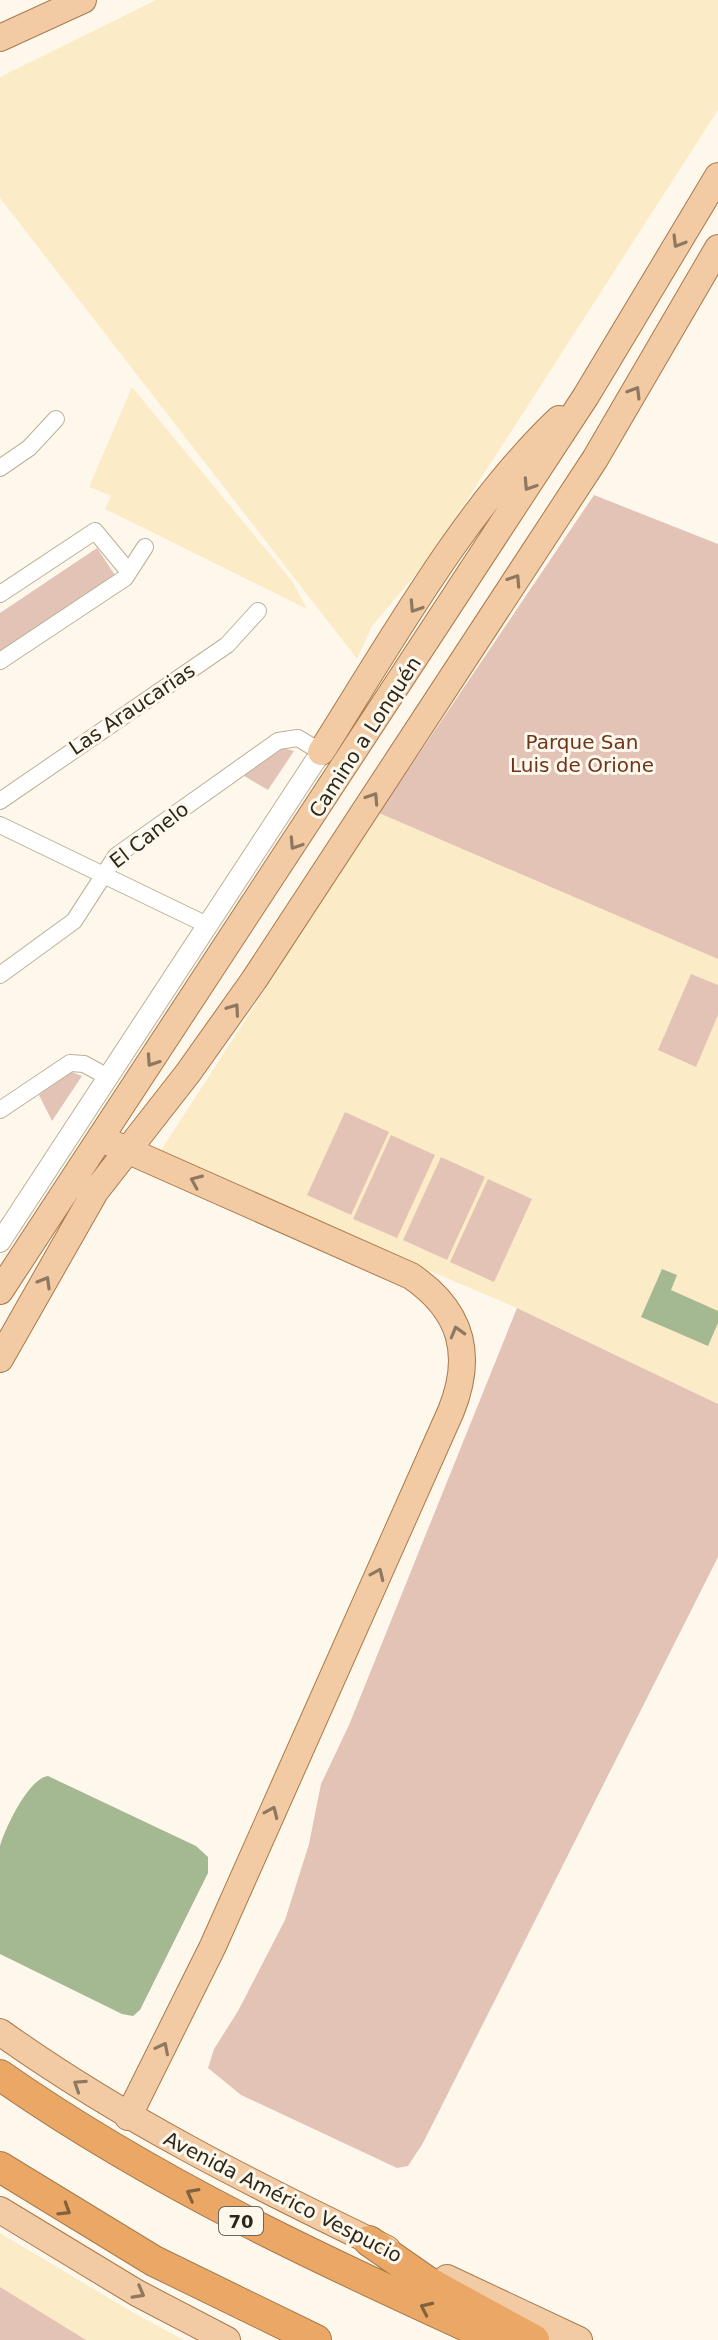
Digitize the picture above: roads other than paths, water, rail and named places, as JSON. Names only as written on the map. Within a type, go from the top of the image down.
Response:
[{"type":"highway","name":"70","points":[[0,2075],[129,2159],[197,2197],[304,2252],[497,2340]]},
{"type":"highway","points":[[0,2167],[154,2261],[316,2340]]},
{"type":"highway","points":[[369,2241],[428,2282],[534,2340]]},
{"type":"main road","points":[[0,38],[83,0]]},
{"type":"main road","name":"Camino a Lonquén","points":[[0,1291],[586,396],[718,176]]},
{"type":"main road","name":"Camino a Lonquén","points":[[0,1359],[95,1192],[188,1073],[254,980],[595,459],[718,248]]},
{"type":"main road","points":[[321,752],[505,476],[537,440],[586,396]]},
{"type":"main road","points":[[101,1138],[411,1276],[435,1293],[451,1315],[460,1339],[462,1367],[451,1411],[213,1946],[128,2117]]},
{"type":"main road","name":"Avenida Américo Vespucio","points":[[0,2032],[128,2117],[233,2175],[579,2340]]},
{"type":"main road","points":[[0,2210],[137,2293],[227,2340]]},
{"type":"street","points":[[0,468],[29,448],[56,419]]},
{"type":"street","points":[[0,594],[95,531],[129,572]]},
{"type":"street","points":[[0,661],[129,572],[145,547]]},
{"type":"street","name":"Las Araucarias","points":[[0,801],[227,645],[258,611]]},
{"type":"street","name":"El Canelo","points":[[0,975],[74,921],[102,874],[121,852],[283,738],[298,738],[321,752]]},
{"type":"street","name":"Camino a Lonquén","points":[[0,1242],[205,924],[321,752]]},
{"type":"street","points":[[0,825],[205,924]]},
{"type":"street","points":[[0,1110],[70,1063],[84,1064],[106,1076]]},
{"type":"park label","name":"Parque San Luis de Orione","points":[[582,754]]}]
